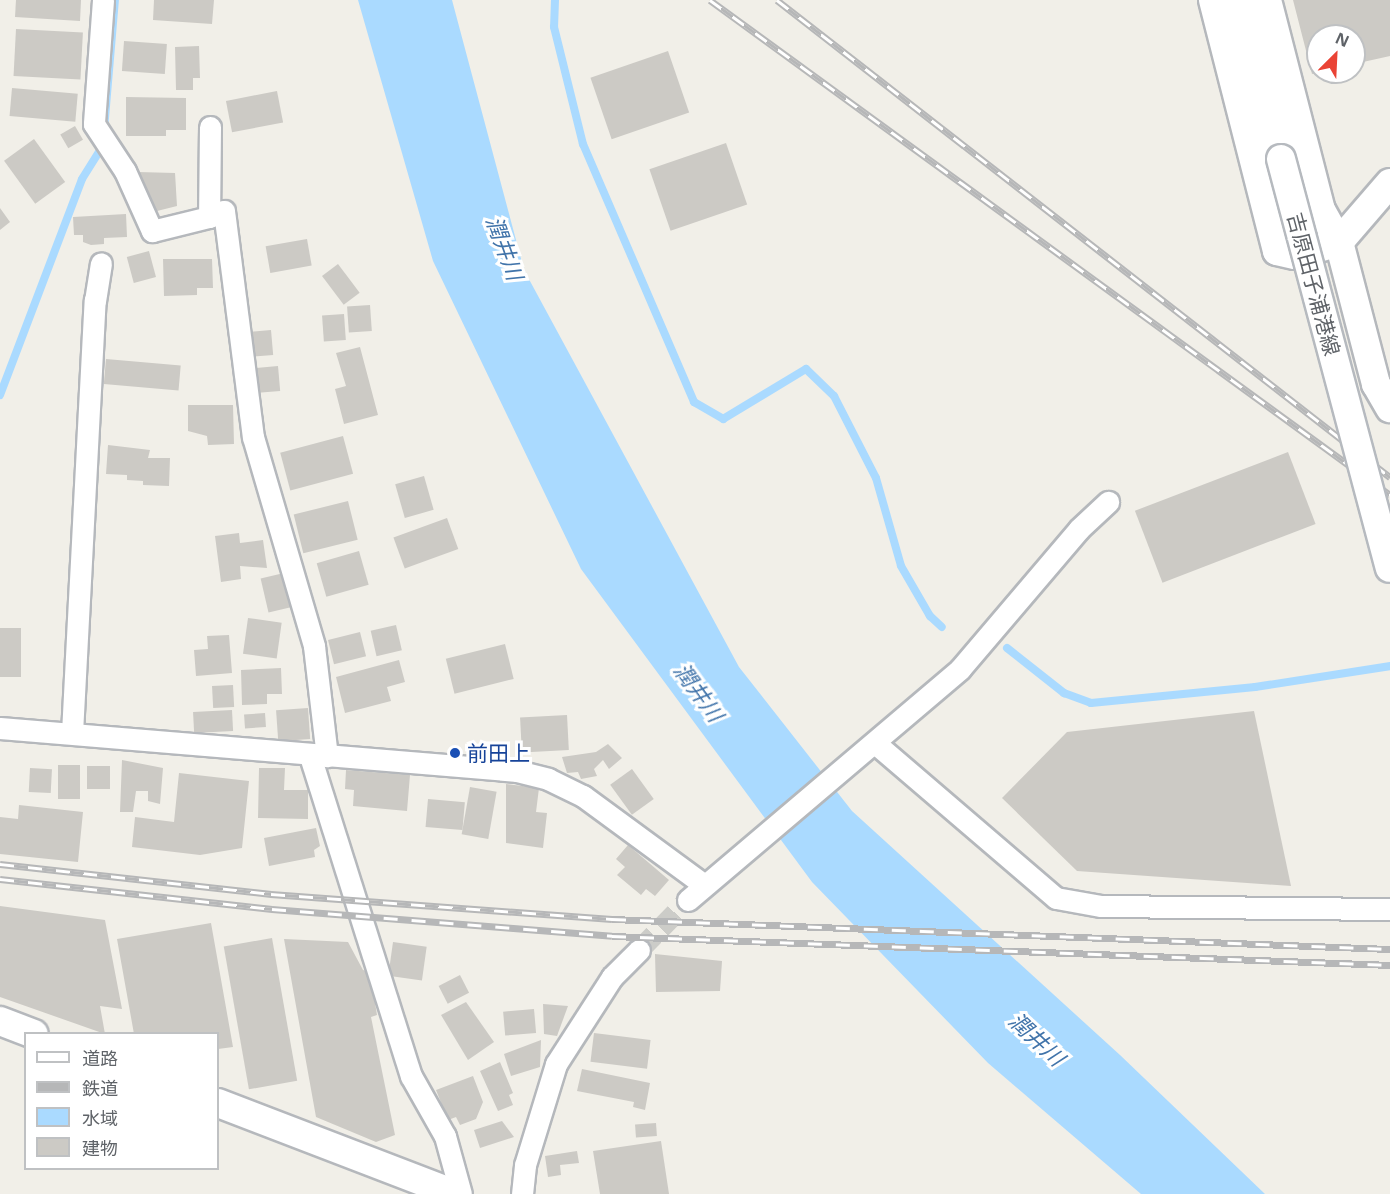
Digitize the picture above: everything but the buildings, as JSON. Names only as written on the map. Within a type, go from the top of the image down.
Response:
[{"type":"street","points":[[103,0],[94,124],[152,231],[224,211],[253,437],[314,646],[318,756],[411,1076],[445,1136],[461,1194]]},
{"type":"street","points":[[1213,0],[1277,251],[1295,255],[1340,242],[1390,183]]},
{"type":"street","name":"吉原田子浦港線","points":[[1240,0],[1390,568]]},
{"type":"street","points":[[1267,0],[1321,210],[1340,242],[1376,384],[1390,408]]},
{"type":"street","points":[[209,217],[210,127]]},
{"type":"street","points":[[72,734],[95,301],[101,263]]},
{"type":"street","points":[[688,900],[975,654],[1079,529],[1108,502]]},
{"type":"street","points":[[0,728],[517,771],[548,779],[606,812],[704,885]]},
{"type":"street","points":[[875,742],[1056,898],[1101,906],[1390,909]]},
{"type":"street","points":[[522,1194],[525,1165],[556,1064],[612,977],[639,950]]},
{"type":"street","points":[[0,1021],[29,1032]]},
{"type":"street","points":[[219,1104],[455,1194]]},
{"type":"water","name":"潤井川","points":[[358,0],[452,0],[524,270],[739,667],[852,811],[1120,1055],[1265,1194],[1141,1194],[988,1063],[812,882],[581,569],[433,261]]},
{"type":"waterway","points":[[104,130],[115,0]]},
{"type":"waterway","points":[[555,0],[554,27],[583,144],[694,402],[723,419],[806,369],[834,396],[876,478],[901,566],[930,616],[942,627]]},
{"type":"waterway","points":[[0,395],[82,179],[103,145]]},
{"type":"waterway","points":[[1007,648],[1064,693],[1091,703],[1255,687],[1390,666]]},
{"type":"tunnel","points":[[639,950],[688,900]]},
{"type":"railway","points":[[710,0],[1390,495]]},
{"type":"railway","points":[[777,0],[1390,477]]},
{"type":"railway","points":[[0,864],[271,894],[612,919],[1390,949]]},
{"type":"railway","points":[[0,879],[272,909],[612,936],[1390,965]]},
{"type":"place","name":"前田上","points":[[455,753]]}]
